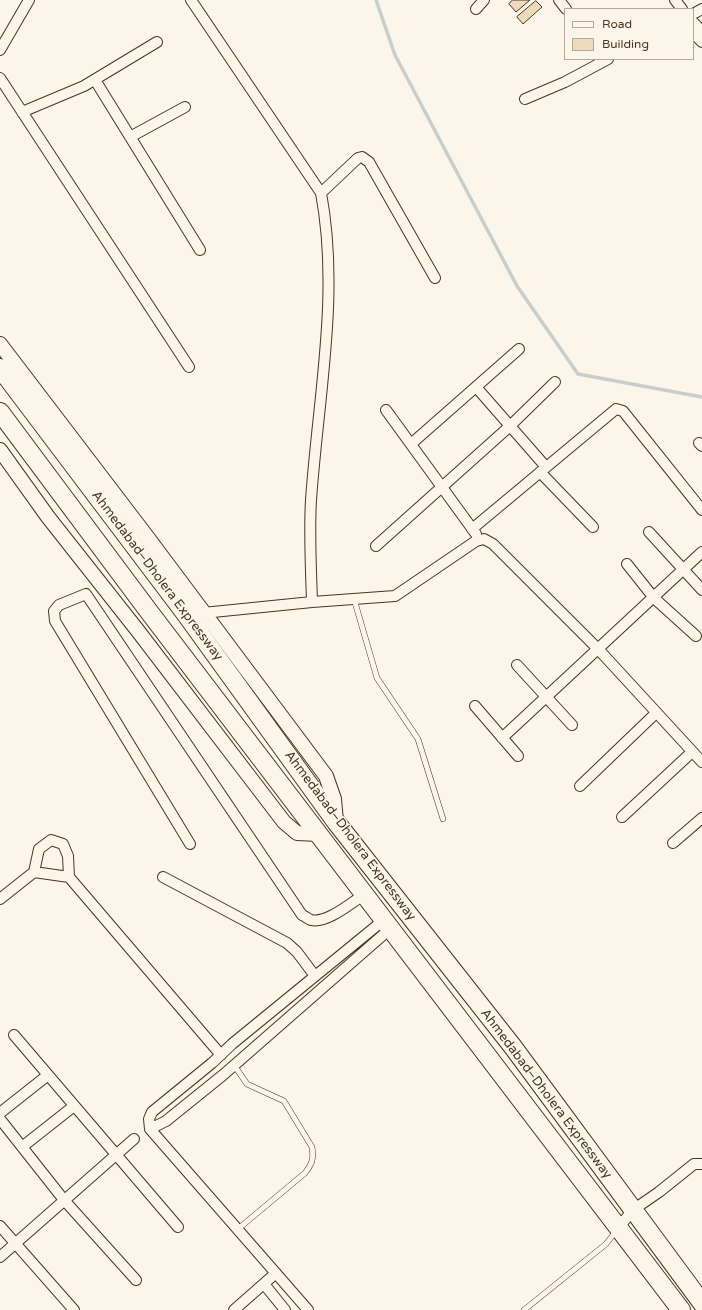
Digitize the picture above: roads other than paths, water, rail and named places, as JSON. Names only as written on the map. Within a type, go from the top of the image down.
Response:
[{"type":"highway","name":"Ahmedabad–Dholera Expressway","points":[[0,368],[185,613],[336,822],[513,1047],[702,1303]]},
{"type":"highway","name":"Ahmedabad–Dholera Expressway","points":[[0,412],[147,609],[681,1310]]},
{"type":"street","points":[[0,50],[29,0]]},
{"type":"street","points":[[191,0],[321,192],[327,225],[328,282],[325,354],[311,501],[312,602]]},
{"type":"street","points":[[476,9],[484,0]]},
{"type":"street","points":[[559,0],[565,8]]},
{"type":"street","points":[[675,0],[681,8]]},
{"type":"street","points":[[694,23],[702,31]]},
{"type":"street","points":[[694,34],[702,42]]},
{"type":"street","points":[[22,112],[95,80],[157,42]]},
{"type":"street","points":[[525,99],[564,82],[606,60]]},
{"type":"street","points":[[0,78],[189,367]]},
{"type":"street","points":[[95,80],[200,250]]},
{"type":"street","points":[[130,137],[184,107]]},
{"type":"street","points":[[321,192],[358,158],[365,158],[435,278]]},
{"type":"street","points":[[0,344],[326,776],[334,800],[336,822]]},
{"type":"street","points":[[411,444],[519,349]]},
{"type":"street","points":[[376,546],[510,426],[555,382]]},
{"type":"street","points":[[476,387],[510,426],[543,469],[593,528]]},
{"type":"street","points":[[472,529],[612,410],[620,409],[702,510]]},
{"type":"street","points":[[386,410],[480,540]]},
{"type":"street","points":[[0,450],[48,517],[284,822],[297,833],[319,834]]},
{"type":"street","points":[[649,532],[702,590]]},
{"type":"street","points":[[204,613],[312,602],[395,596],[476,541],[484,539],[493,544],[599,650],[702,762]]},
{"type":"street","points":[[502,738],[599,650],[702,552]]},
{"type":"street","points":[[627,564],[654,598],[696,636]]},
{"type":"street","points":[[101,584],[86,594],[59,605],[54,611],[55,621],[190,844]]},
{"type":"street","points":[[86,594],[302,915],[311,920],[322,919],[335,914],[365,894]]},
{"type":"street","points":[[517,665],[572,725]]},
{"type":"street","points":[[475,706],[518,756]]},
{"type":"street","points":[[580,786],[656,713]]},
{"type":"street","points":[[622,817],[692,752]]},
{"type":"street","points":[[673,843],[702,818]]},
{"type":"street","points":[[0,899],[34,872],[39,849],[51,840],[63,844],[68,856],[69,877],[221,1055]]},
{"type":"street","points":[[34,872],[69,877]]},
{"type":"street","points":[[163,877],[287,943],[297,952],[315,976]]},
{"type":"street","points":[[308,1310],[150,1129],[149,1119],[152,1112],[315,976],[388,924]]},
{"type":"street","points":[[150,1129],[166,1121],[244,1057],[388,924]]},
{"type":"street","points":[[14,1035],[178,1227]]},
{"type":"street","points":[[232,1044],[244,1057]]},
{"type":"street","points":[[212,1063],[223,1075]]},
{"type":"street","points":[[0,1113],[48,1074]]},
{"type":"street","points":[[22,1147],[74,1106]]},
{"type":"street","points":[[0,1119],[64,1200],[136,1280]]},
{"type":"street","points":[[0,1257],[134,1139]]},
{"type":"street","points":[[619,1227],[633,1210],[659,1192],[694,1164],[702,1164]]},
{"type":"street","points":[[0,1226],[74,1310]]},
{"type":"street","points":[[234,1310],[276,1273]]},
{"type":"street","points":[[264,1284],[285,1310]]},
{"type":"lane","points":[[354,599],[377,678],[418,740],[443,819]]},
{"type":"lane","points":[[234,1065],[247,1084],[284,1101],[312,1147],[314,1156],[311,1165],[304,1173],[238,1229]]},
{"type":"lane","points":[[524,1310],[606,1244],[619,1227]]},
{"type":"waterway","points":[[376,0],[395,55],[517,286],[578,374],[702,397]]}]
